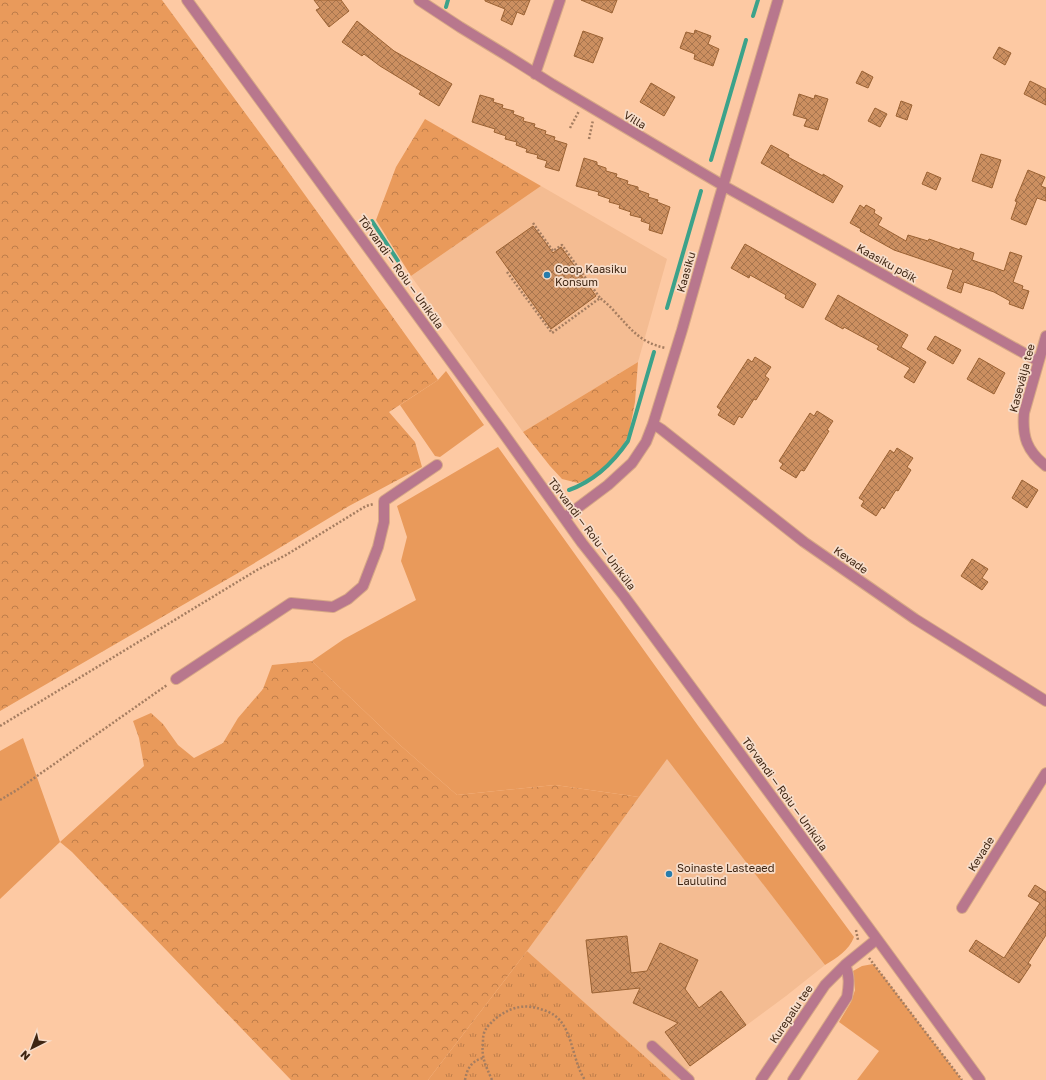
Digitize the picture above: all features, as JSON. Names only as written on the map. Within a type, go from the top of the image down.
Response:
[{"type":"street","name":"Tõrvandi — Roiu — Uniküla","points":[[187,0],[582,543],[642,621],[980,1080]]},
{"type":"street","name":"Villa","points":[[419,0],[535,74],[724,186]]},
{"type":"street","points":[[535,74],[560,0]]},
{"type":"street","name":"Kaasiku","points":[[564,518],[608,485],[632,463],[646,442],[676,350],[778,0]]},
{"type":"street","name":"Kaasiku põik","points":[[724,186],[1038,361]]},
{"type":"street","name":"Kasevälja tee","points":[[1046,336],[1024,413],[1023,424],[1026,443],[1032,452],[1046,466]]},
{"type":"street","name":"Kevade","points":[[653,424],[804,542],[915,619],[1046,701]]},
{"type":"street","points":[[176,679],[291,603],[333,607],[348,599],[363,586],[378,547],[384,522],[384,501],[437,465]]},
{"type":"street","name":"Kevade","points":[[962,908],[1046,773]]},
{"type":"street","name":"Kurepalu tee","points":[[761,1080],[825,985],[845,965],[877,939]]},
{"type":"street","points":[[793,1080],[847,997],[850,984],[845,965]]},
{"type":"street","points":[[652,1046],[689,1080]]},
{"type":"path","points":[[570,128],[579,111]]},
{"type":"path","points":[[589,139],[593,119]]},
{"type":"path","points":[[533,223],[553,251],[562,245],[600,298],[625,324],[650,343],[676,350]]},
{"type":"path","points":[[507,272],[552,333],[600,298]]},
{"type":"path","points":[[0,726],[257,570],[366,506],[384,501]]},
{"type":"path","points":[[0,800],[17,790],[176,679]]},
{"type":"path","points":[[492,1080],[483,1058],[483,1034],[488,1026],[503,1013],[513,1008],[533,1006],[555,1015],[563,1024],[568,1032],[576,1060],[585,1080]]},
{"type":"path","points":[[465,1080],[467,1071],[472,1064],[483,1058]]},
{"type":"shaded area","points":[[541,186],[667,259],[638,362],[523,432],[411,276]]},
{"type":"shaded area","name":"Soinaste Lasteaed Laululind","points":[[667,758],[825,965],[786,996],[690,1067],[678,1080],[671,1080],[527,951]]},
{"type":"green space","points":[[0,0],[162,0],[282,163],[438,380],[389,412],[415,442],[422,467],[349,506],[238,573],[0,711]]},
{"type":"green space","points":[[425,119],[541,186],[411,276],[376,220],[396,167]]},
{"type":"green space","points":[[638,362],[635,402],[629,434],[617,457],[600,475],[578,483],[562,479],[523,432]]},
{"type":"green space","points":[[446,371],[484,425],[440,457],[435,456],[400,405],[438,380]]},
{"type":"green space","points":[[498,447],[699,727],[854,937],[846,950],[834,960],[825,965],[667,759],[639,797],[555,785],[457,795],[400,745],[312,661],[344,639],[416,600],[401,561],[407,537],[397,506]]},
{"type":"green space","points":[[312,661],[400,745],[457,795],[555,785],[639,797],[527,951],[428,1080],[291,1080],[72,852],[60,842],[144,766],[139,738],[133,721],[151,713],[163,724],[178,745],[194,758],[223,743],[238,718],[263,689],[272,665]]},
{"type":"green space","points":[[23,738],[60,842],[0,899],[0,751]]},
{"type":"green space","points":[[527,951],[671,1080],[428,1080]]},
{"type":"green space","points":[[873,964],[962,1080],[857,1080],[879,1051],[839,1022],[851,1002],[855,990],[853,971],[862,966]]},
{"type":"building","points":[[314,0],[341,0],[349,11],[329,27],[316,10],[320,8]]},
{"type":"building","points":[[485,0],[530,0],[524,15],[517,12],[512,25],[501,20],[505,9]]},
{"type":"building","points":[[581,0],[617,0],[612,13]]},
{"type":"building","points":[[357,21],[394,51],[452,84],[439,106],[419,94],[421,91],[380,66],[364,54],[362,56],[342,42]]},
{"type":"building","points":[[695,30],[711,36],[708,44],[719,49],[713,66],[694,59],[695,54],[680,48],[686,32],[694,34]]},
{"type":"building","points":[[583,31],[603,38],[593,63],[574,56]]},
{"type":"building","points":[[999,47],[1011,53],[1005,65],[993,58]]},
{"type":"building","points":[[862,71],[873,77],[868,88],[856,83]]},
{"type":"building","points":[[1030,81],[1046,89],[1046,105],[1024,94]]},
{"type":"building","points":[[651,83],[675,97],[664,116],[640,102]]},
{"type":"building","points":[[799,94],[814,99],[815,95],[828,99],[818,130],[804,126],[807,119],[793,115]]},
{"type":"building","points":[[480,95],[494,99],[493,102],[503,105],[502,108],[514,111],[513,114],[524,118],[523,121],[535,124],[534,127],[546,131],[545,134],[555,137],[554,140],[567,144],[559,171],[545,167],[547,161],[537,158],[538,155],[526,152],[527,149],[516,145],[517,142],[505,139],[506,136],[494,132],[495,129],[472,122]]},
{"type":"building","points":[[901,101],[912,105],[907,120],[896,116]]},
{"type":"building","points":[[875,108],[887,114],[880,127],[868,121]]},
{"type":"building","points":[[771,145],[789,155],[788,157],[823,176],[823,174],[843,186],[833,203],[761,163]]},
{"type":"building","points":[[981,154],[1001,160],[992,188],[972,181]]},
{"type":"building","points":[[584,158],[597,162],[597,165],[606,168],[606,171],[617,174],[616,177],[628,181],[627,184],[638,187],[638,190],[649,194],[648,197],[658,200],[657,202],[670,207],[662,234],[649,230],[650,224],[641,221],[642,218],[630,215],[631,212],[619,208],[620,205],[609,202],[610,199],[598,195],[599,192],[576,186]]},
{"type":"building","points":[[1028,170],[1045,177],[1041,186],[1046,188],[1046,201],[1037,198],[1026,225],[1011,219],[1017,202],[1015,201]]},
{"type":"building","points":[[927,172],[941,178],[936,190],[922,184]]},
{"type":"building","points":[[860,205],[864,208],[866,205],[875,210],[874,213],[882,218],[878,225],[906,241],[908,235],[928,241],[929,239],[960,250],[960,248],[974,253],[972,260],[1004,271],[1010,252],[1022,256],[1013,282],[1023,286],[1022,289],[1029,291],[1023,309],[1009,304],[1010,301],[994,292],[964,282],[961,293],[947,288],[953,270],[894,250],[860,231],[861,229],[850,223]]},
{"type":"building","name":"Coop Kaasiku Konsum","points":[[533,226],[553,253],[561,247],[596,296],[551,329],[496,252]]},
{"type":"building","points":[[745,244],[816,284],[803,308],[785,298],[786,295],[750,275],[749,278],[731,268]]},
{"type":"building","points":[[838,295],[908,335],[901,347],[926,362],[914,383],[904,377],[910,368],[877,349],[879,346],[844,327],[843,329],[825,319]]},
{"type":"building","points":[[935,336],[961,350],[953,364],[927,349]]},
{"type":"building","points":[[755,357],[771,367],[765,376],[769,379],[756,400],[754,399],[742,418],[739,416],[734,425],[718,415],[721,410],[717,407],[748,359],[752,362]]},
{"type":"building","points":[[979,358],[1005,373],[994,394],[967,379]]},
{"type":"building","points":[[817,411],[833,421],[827,430],[829,431],[804,471],[801,470],[796,478],[780,468],[783,464],[779,461],[810,413],[814,416]]},
{"type":"building","points":[[897,448],[913,458],[907,467],[911,470],[898,491],[896,490],[884,509],[882,507],[876,516],[861,506],[864,501],[859,498],[890,450],[894,453]]},
{"type":"building","points":[[1022,480],[1038,490],[1027,508],[1012,498]]},
{"type":"building","points":[[972,559],[988,569],[982,578],[988,582],[982,590],[961,576]]},
{"type":"building","points":[[1035,885],[1046,892],[1046,935],[1028,963],[1031,965],[1019,983],[969,951],[976,940],[1004,958],[1040,903],[1028,896]]},
{"type":"building","points":[[627,936],[631,973],[647,971],[660,943],[698,960],[685,989],[699,1008],[721,991],[746,1025],[690,1066],[665,1032],[678,1023],[633,1003],[640,988],[592,993],[586,940]]},
{"type":"waterway","points":[[446,7],[448,0]]},
{"type":"waterway","points":[[753,16],[758,0]]},
{"type":"waterway","points":[[711,160],[746,40]]},
{"type":"waterway","points":[[667,308],[701,191]]},
{"type":"waterway","points":[[372,221],[398,261]]},
{"type":"waterway","points":[[569,490],[587,482],[595,476],[616,457],[628,441],[654,352]]},
{"type":"place","name":"Coop Kaasiku Konsum","points":[[547,275]]},
{"type":"place","name":"Soinaste Lasteaed Laululind","points":[[669,874]]}]
